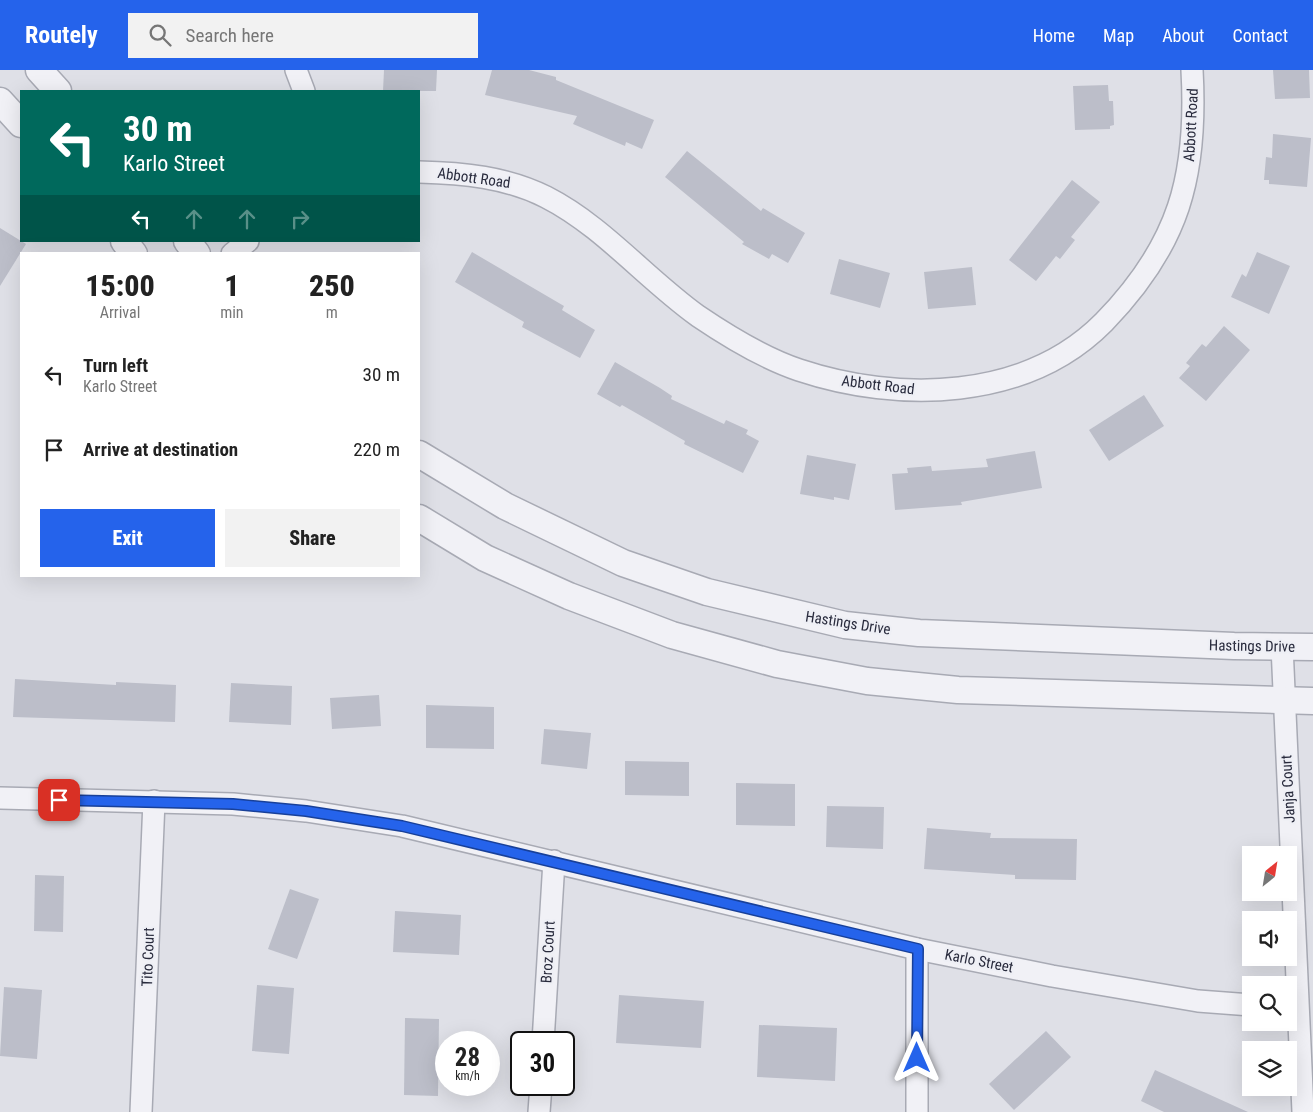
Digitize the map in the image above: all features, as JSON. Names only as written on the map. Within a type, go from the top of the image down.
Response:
[{"type":"street","points":[[40,70],[57,90]]},
{"type":"street","points":[[296,70],[304,90]]},
{"type":"street","name":"Abbott Road","points":[[420,172],[486,177],[517,184],[546,197],[582,218],[614,244],[654,283],[699,317],[756,352],[799,370],[852,384],[898,390],[944,390],[995,382],[1032,369],[1061,355],[1094,332],[1126,299],[1155,260],[1173,226],[1188,176],[1194,132],[1192,70]]},
{"type":"street","points":[[0,101],[20,123]]},
{"type":"street","points":[[125,242],[132,252]]},
{"type":"street","points":[[188,242],[195,252]]},
{"type":"street","points":[[234,252],[247,242]]},
{"type":"street","name":"Hastings Drive","points":[[420,455],[505,506],[623,563],[707,592],[788,613],[845,625],[918,633],[1313,647]]},
{"type":"street","points":[[420,519],[485,558],[569,596],[672,636],[777,664],[867,681],[958,690],[1313,701]]},
{"type":"street","name":"Janja Court","points":[[1282,646],[1293,976]]},
{"type":"street","name":"Karlo Street","points":[[0,798],[119,803],[154,801],[233,804],[306,811],[402,826],[918,949],[1052,976],[1198,1001],[1242,1004]]},
{"type":"street","name":"Tito Court","points":[[141,1112],[154,801]]},
{"type":"street","name":"Broz Court","points":[[544,1031],[554,861]]},
{"type":"street","points":[[917,1112],[918,949]]},
{"type":"street","name":"Janja Court","points":[[1296,1031],[1303,1112]]},
{"type":"street","points":[[539,1112],[540,1096]]},
{"type":"building","points":[[384,70],[437,70],[436,91],[383,90]]},
{"type":"building","points":[[492,70],[529,70],[556,77],[556,80],[654,120],[642,149],[626,142],[625,146],[573,124],[577,116],[485,95]]},
{"type":"building","points":[[1273,70],[1309,70],[1310,98],[1275,99]]},
{"type":"building","points":[[1108,85],[1109,101],[1113,101],[1114,125],[1110,126],[1110,129],[1075,130],[1073,86]]},
{"type":"building","points":[[1273,134],[1311,138],[1307,187],[1269,184],[1269,180],[1264,180],[1266,157],[1272,158]]},
{"type":"building","points":[[687,151],[761,211],[763,208],[805,233],[788,263],[772,254],[769,259],[742,244],[744,242],[665,177]]},
{"type":"building","points":[[1072,180],[1100,202],[1071,237],[1075,240],[1060,259],[1056,256],[1036,281],[1009,260]]},
{"type":"building","points":[[0,228],[26,244],[0,286]]},
{"type":"building","points":[[472,252],[564,306],[562,310],[595,330],[580,358],[522,327],[524,322],[455,282]]},
{"type":"building","points":[[1257,252],[1290,266],[1269,314],[1231,297],[1242,274],[1246,277]]},
{"type":"building","points":[[839,259],[890,273],[880,308],[830,294]]},
{"type":"building","points":[[972,267],[976,305],[928,309],[924,272]]},
{"type":"building","points":[[1224,326],[1250,350],[1206,401],[1179,378],[1190,366],[1186,363],[1202,344],[1206,347]]},
{"type":"building","points":[[615,362],[660,388],[672,396],[671,399],[724,424],[726,420],[748,430],[746,434],[759,441],[743,473],[684,444],[685,441],[622,405],[620,407],[597,394]]},
{"type":"building","points":[[1144,395],[1164,426],[1109,461],[1089,430]]},
{"type":"building","points":[[1035,451],[1042,488],[961,502],[962,505],[895,510],[892,474],[908,473],[907,468],[931,466],[932,471],[988,467],[986,459]]},
{"type":"building","points":[[807,455],[856,464],[849,500],[834,497],[834,500],[800,494]]},
{"type":"building","points":[[15,679],[116,685],[116,682],[176,685],[175,722],[13,717]]},
{"type":"building","points":[[231,683],[292,686],[291,725],[229,722]]},
{"type":"building","points":[[379,695],[381,726],[332,729],[330,698]]},
{"type":"building","points":[[426,705],[494,707],[494,749],[426,748]]},
{"type":"building","points":[[544,729],[591,733],[587,769],[541,764]]},
{"type":"building","points":[[625,761],[689,762],[689,796],[625,795]]},
{"type":"building","points":[[736,783],[795,784],[795,826],[736,825]]},
{"type":"building","points":[[827,806],[884,807],[883,849],[826,847]]},
{"type":"building","points":[[927,828],[991,833],[990,838],[1077,839],[1076,880],[1015,879],[1015,875],[924,869]]},
{"type":"building","points":[[35,875],[64,876],[63,932],[34,931]]},
{"type":"building","points":[[290,889],[319,899],[297,959],[268,949]]},
{"type":"building","points":[[395,911],[461,915],[459,955],[393,952]]},
{"type":"building","points":[[257,985],[294,988],[289,1054],[252,1051]]},
{"type":"building","points":[[4,987],[42,990],[37,1059],[0,1056]]},
{"type":"building","points":[[619,995],[704,1001],[701,1048],[616,1043]]},
{"type":"building","points":[[405,1018],[439,1019],[439,1031],[435,1031],[435,1096],[404,1095]]},
{"type":"building","points":[[759,1025],[837,1028],[835,1081],[757,1077]]},
{"type":"building","points":[[1046,1031],[1071,1057],[1014,1110],[989,1084]]},
{"type":"building","points":[[1155,1070],[1248,1112],[1164,1112],[1141,1101]]},
{"type":"route","points":[[59,800],[119,803],[154,801],[233,804],[306,811],[402,826],[478,842],[918,949],[917,1058]]}]
